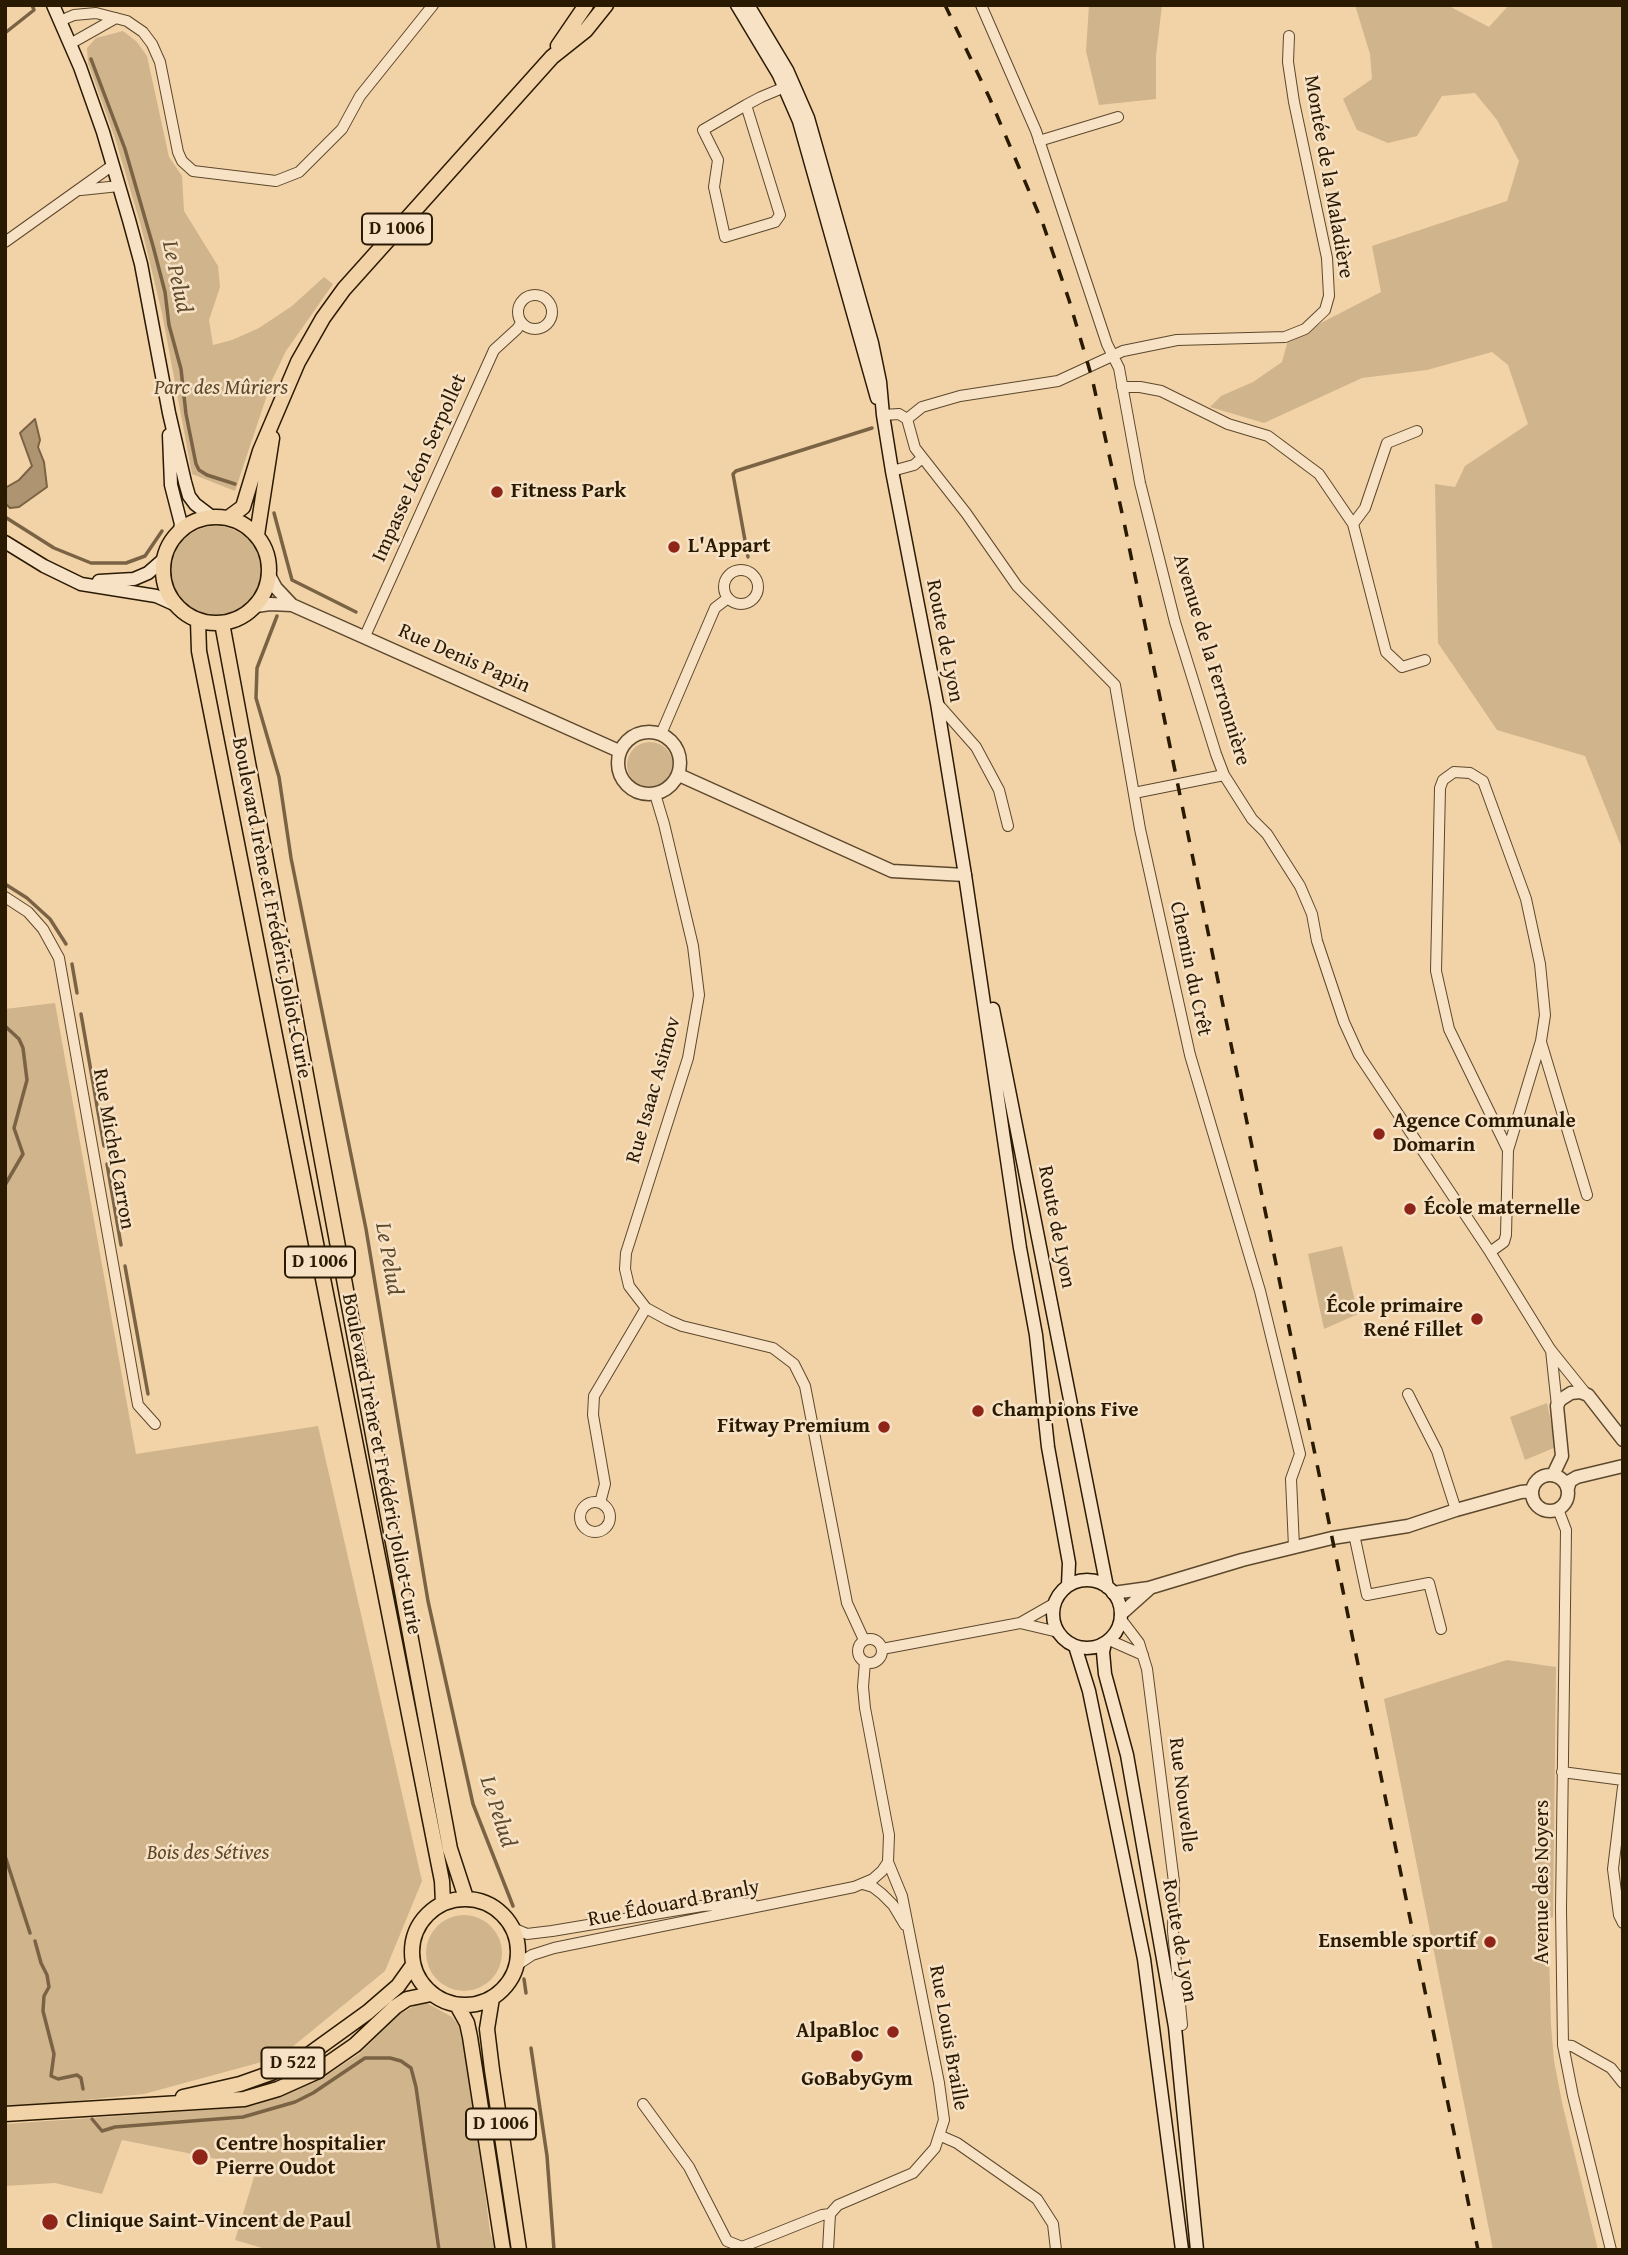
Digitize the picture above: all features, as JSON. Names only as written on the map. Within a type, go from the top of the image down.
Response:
[{"type":"main road","points":[[53,5],[70,44],[113,165],[141,264],[169,413],[189,496],[201,510],[212,517]]},
{"type":"main road","name":"D 1006","points":[[228,518],[243,507],[260,451],[298,362],[323,318],[344,289],[552,57],[586,5]]},
{"type":"main road","name":"D 1006","points":[[552,57],[586,30],[606,5]]},
{"type":"main road","points":[[737,5],[785,87],[799,121],[883,415]]},
{"type":"main road","points":[[748,5],[787,70],[808,118],[872,343],[883,415]]},
{"type":"main road","points":[[169,413],[168,453],[171,485],[180,530]]},
{"type":"main road","name":"Route de Lyon","points":[[883,415],[937,703],[965,875],[1020,1248],[1036,1335],[1048,1447],[1069,1563],[1069,1585]]},
{"type":"main road","name":"D 1006","points":[[257,535],[274,422]]},
{"type":"main road","points":[[5,542],[37,562],[81,584],[156,596],[176,605],[198,621],[222,623],[245,615],[263,597],[270,575],[269,561],[257,535],[239,522],[212,517],[190,523],[180,530],[164,559],[148,573],[134,579],[112,582],[64,575]]},
{"type":"main road","points":[[164,559],[165,583],[176,605]]},
{"type":"main road","name":"Rue Denis Papin","points":[[270,575],[276,588],[292,605]]},
{"type":"main road","name":"Rue Denis Papin","points":[[256,606],[292,605],[619,751]]},
{"type":"main road","name":"Boulevard Irène et Frédéric Joliot-Curie","points":[[198,621],[198,651],[442,1881],[443,1903]]},
{"type":"main road","name":"Boulevard Irène et Frédéric Joliot-Curie","points":[[222,623],[450,1849],[466,1898]]},
{"type":"main road","points":[[640,733],[661,734],[671,741],[678,751],[681,763],[678,775],[665,791],[644,794],[626,785],[618,766],[619,751],[630,738],[640,733]]},
{"type":"main road","points":[[678,775],[892,871],[965,875]]},
{"type":"main road","name":"Route de Lyon","points":[[965,875],[1110,1590]]},
{"type":"main road","points":[[1557,1406],[1560,1400],[1571,1393],[1588,1395]]},
{"type":"main road","name":"Avenue de la Ferronnière","points":[[1588,1395],[1623,1440]]},
{"type":"main road","name":"Avenue de la Ferronnière","points":[[1557,1406],[1562,1456]]},
{"type":"main road","points":[[1553,1475],[1562,1456]]},
{"type":"main road","points":[[1562,1456],[1568,1471],[1577,1478]]},
{"type":"main road","points":[[1531,1491],[1536,1506],[1550,1511],[1558,1509],[1565,1504],[1570,1481],[1621,1466]]},
{"type":"main road","points":[[1110,1590],[1119,1603],[1120,1616],[1116,1630],[1107,1641],[1096,1647],[1075,1646],[1058,1632],[1053,1612],[1055,1602],[1069,1585],[1088,1580],[1110,1590],[1149,1588],[1294,1547],[1354,1534],[1408,1527],[1456,1510],[1531,1491],[1539,1478],[1553,1475],[1562,1479],[1568,1488]]},
{"type":"main road","points":[[1120,1616],[1149,1588]]},
{"type":"main road","name":"Route de Lyon","points":[[1107,1641],[1103,1652],[1105,1674],[1127,1755],[1175,2027],[1197,2250]]},
{"type":"main road","name":"Route de Lyon","points":[[1075,1646],[1088,1691],[1143,1959],[1182,2250]]},
{"type":"main road","points":[[466,1898],[489,1904],[506,1918],[513,1928],[518,1953],[516,1965],[507,1984],[492,1998],[481,2003],[457,2005],[443,2001],[423,1986],[413,1965],[411,1950],[413,1935],[430,1911],[443,1903],[466,1898]]},
{"type":"main road","name":"D 522","points":[[144,2104],[240,2084],[307,2056],[398,1986],[413,1965]]},
{"type":"main road","name":"D 522","points":[[5,2114],[244,2099],[278,2089],[316,2072],[337,2059],[407,1999],[431,1994]]},
{"type":"main road","name":"D 1006","points":[[492,1998],[488,2029],[492,2070],[519,2250]]},
{"type":"main road","name":"D 1006","points":[[457,2005],[467,2023],[470,2037],[503,2250]]},
{"type":"street","points":[[113,5],[116,18]]},
{"type":"street","points":[[60,21],[86,13],[108,14],[136,26],[143,32],[156,52],[178,152],[193,171],[276,181],[299,172],[342,129],[360,96],[433,5]]},
{"type":"street","name":"Avenue de la Ferronnière","points":[[981,5],[1039,141],[1107,344],[1119,368],[1140,483],[1169,600],[1224,775],[1252,819],[1267,834],[1300,887],[1312,914],[1317,941],[1340,1012],[1359,1055],[1550,1349],[1588,1395]]},
{"type":"street","points":[[70,44],[116,18]]},
{"type":"street","name":"Montée de la Maladière","points":[[1113,356],[1123,351],[1177,340],[1285,337],[1305,329],[1325,310],[1329,296],[1327,258],[1294,102],[1288,62],[1289,36]]},
{"type":"street","points":[[746,105],[780,215],[775,222],[725,237],[714,187],[718,160],[703,130],[746,105],[785,87]]},
{"type":"street","points":[[1039,141],[1118,117]]},
{"type":"street","points":[[5,242],[113,165]]},
{"type":"street","points":[[80,190],[119,186]]},
{"type":"street","name":"Impasse Léon Serpollet","points":[[365,636],[494,350],[521,323]]},
{"type":"street","points":[[883,415],[899,414],[907,419],[922,407],[960,396],[1058,381],[1113,356]]},
{"type":"street","points":[[1122,387],[1161,391],[1228,424],[1268,436],[1319,474],[1353,524],[1386,652],[1402,667],[1425,660]]},
{"type":"street","name":"Chemin du Crêt","points":[[907,419],[910,437],[922,458],[1017,586],[1115,685],[1134,793],[1190,1055],[1260,1291],[1300,1454],[1291,1479],[1294,1547]]},
{"type":"street","points":[[1353,524],[1365,508],[1387,443],[1417,431]]},
{"type":"street","points":[[892,471],[914,465],[922,458]]},
{"type":"street","points":[[661,734],[715,608],[728,598]]},
{"type":"street","points":[[937,703],[976,747],[999,790],[1008,826]]},
{"type":"street","points":[[1489,1252],[1504,1242],[1506,1235],[1508,1150],[1541,1041],[1545,1015],[1541,964],[1526,899],[1483,781],[1470,773],[1454,772],[1443,780],[1440,788],[1436,971],[1449,1029],[1508,1150]]},
{"type":"street","points":[[1134,793],[1224,775]]},
{"type":"street","name":"Rue Isaac Asimov","points":[[646,1308],[629,1286],[625,1269],[626,1253],[688,1058],[699,995],[692,946],[655,794]]},
{"type":"street","name":"Rue Michel Carron","points":[[5,897],[28,912],[43,929],[59,958],[138,1405],[155,1424]]},
{"type":"street","points":[[1541,1041],[1587,1195]]},
{"type":"street","points":[[600,1503],[605,1484],[593,1415],[594,1396],[646,1308],[682,1326],[773,1348],[794,1364],[805,1386],[847,1603],[864,1640]]},
{"type":"street","name":"Avenue de la Ferronnière","points":[[1550,1349],[1557,1406]]},
{"type":"street","points":[[1408,1394],[1437,1451],[1456,1510]]},
{"type":"street","name":"Avenue des Noyers","points":[[1558,1509],[1566,1530],[1562,1772],[1563,2045],[1611,2250]]},
{"type":"street","points":[[1354,1534],[1367,1595],[1429,1583],[1441,1629]]},
{"type":"street","points":[[882,1649],[1020,1623],[1055,1602]]},
{"type":"street","name":"Rue Nouvelle","points":[[1120,1616],[1139,1643],[1147,1669],[1174,1882],[1173,1931],[1182,2025]]},
{"type":"street","points":[[1020,1623],[1058,1632]]},
{"type":"street","points":[[864,1640],[875,1640],[882,1649]]},
{"type":"street","points":[[864,1640],[858,1650],[860,1658],[866,1662],[873,1663],[879,1659],[882,1649]]},
{"type":"street","points":[[1107,1641],[1143,1655]]},
{"type":"street","points":[[866,1662],[864,1698],[889,1835],[888,1862]]},
{"type":"street","points":[[1562,1772],[1623,1780]]},
{"type":"street","points":[[1623,1787],[1613,1869],[1623,1923]]},
{"type":"street","name":"Rue Édouard Branly","points":[[516,1965],[532,1955],[554,1948],[843,1890],[863,1884],[882,1871],[888,1862]]},
{"type":"street","name":"Rue Louis Braille","points":[[643,2104],[689,2167],[727,2241],[742,2247],[830,2214],[838,2205],[913,2174],[927,2160],[940,2136],[944,2120],[943,2101],[902,1896],[888,1862]]},
{"type":"street","name":"Rue Louis Braille","points":[[863,1884],[873,1887],[893,1905],[909,1932]]},
{"type":"street","name":"Rue Édouard Branly","points":[[513,1928],[527,1934],[702,1906],[723,1906],[843,1890]]},
{"type":"street","points":[[1563,2045],[1572,2046],[1611,2068],[1623,2083]]},
{"type":"street","points":[[940,2136],[957,2143],[1037,2199],[1053,2224],[1056,2250]]},
{"type":"street","points":[[828,2250],[830,2214]]},
{"type":"green space","points":[[1089,5],[1162,5],[1156,56],[1156,99],[1099,105],[1086,51]]},
{"type":"green space","points":[[1355,5],[1447,5],[1489,27],[1509,5],[1623,5],[1623,851],[1585,756],[1497,730],[1438,643],[1435,484],[1455,487],[1465,466],[1528,424],[1508,365],[1492,352],[1427,370],[1362,378],[1264,423],[1210,407],[1221,396],[1253,382],[1282,362],[1288,340],[1381,292],[1372,246],[1507,201],[1519,161],[1497,120],[1475,93],[1442,96],[1417,136],[1388,143],[1357,130],[1343,99],[1372,79],[1370,54]]},
{"type":"green space","name":"Parc des Mûriers","points":[[123,31],[137,42],[147,56],[169,157],[182,176],[184,211],[218,266],[220,287],[209,320],[213,345],[259,328],[292,306],[324,277],[333,284],[286,351],[272,380],[235,491],[192,474],[162,313],[141,226],[115,138],[88,63],[87,48],[96,38]]},
{"type":"green space","points":[[216,526],[233,529],[248,539],[258,554],[261,571],[258,588],[248,603],[233,613],[216,616],[199,613],[184,603],[174,588],[171,571],[174,554],[184,539],[199,529]]},
{"type":"green space","points":[[650,742],[666,749],[673,765],[666,781],[650,788],[634,781],[627,765],[634,749]]},
{"type":"green space","name":"Bois des Sétives","points":[[55,1003],[136,1454],[318,1426],[422,1881],[385,1971],[280,2057],[144,2094],[5,2108],[5,1009]]},
{"type":"green space","points":[[1342,1246],[1358,1314],[1324,1329],[1308,1254]]},
{"type":"green space","points":[[1547,1403],[1556,1447],[1525,1460],[1510,1417]]},
{"type":"green space","name":"Ensemble sportif","points":[[1507,1660],[1556,1667],[1553,1917],[1548,1919],[1551,2025],[1554,2061],[1563,2107],[1598,2250],[1493,2250],[1384,1699]]},
{"type":"green space","points":[[472,1915],[485,1921],[496,1932],[502,1945],[500,1968],[485,1985],[472,1991],[456,1991],[443,1985],[428,1968],[426,1945],[432,1932],[449,1917]]},
{"type":"green space","points":[[427,2003],[452,2017],[459,2026],[471,2081],[490,2232],[496,2250],[269,2250],[235,2240],[257,2167],[122,2140],[102,2194],[55,2183],[5,2186],[5,2124],[255,2105],[321,2079],[359,2054],[400,2014],[414,2006]]},
{"type":"shaded area","points":[[35,419],[47,487],[19,507],[10,508],[6,504],[5,488],[19,480],[32,466],[20,433]]},
{"type":"waterway","name":"Le Pelud","points":[[5,33],[34,10],[32,5]]},
{"type":"waterway","name":"Le Pelud","points":[[91,59],[125,149],[165,292],[196,464],[199,470],[207,475],[235,484]]},
{"type":"waterway","points":[[748,557],[733,474],[872,428]]},
{"type":"waterway","name":"Le Pelud","points":[[274,513],[292,580],[356,612]]},
{"type":"waterway","points":[[5,517],[54,548],[91,563],[126,563],[145,556],[162,531]]},
{"type":"waterway","name":"Le Pelud","points":[[277,616],[257,668],[256,698],[279,777],[291,858],[366,1229],[428,1601],[473,1804],[513,1906]]},
{"type":"waterway","points":[[5,884],[27,898],[50,919],[66,944]]},
{"type":"waterway","points":[[72,964],[77,993]]},
{"type":"waterway","points":[[81,1014],[104,1146]]},
{"type":"waterway","name":"Le Pelud","points":[[5,1026],[19,1039],[23,1048],[27,1080],[14,1128],[23,1154],[5,1185]]},
{"type":"waterway","points":[[107,1164],[121,1245]]},
{"type":"waterway","points":[[125,1266],[148,1394]]},
{"type":"waterway","name":"Le Pelud","points":[[5,1856],[30,1933]]},
{"type":"waterway","name":"Le Pelud","points":[[35,1941],[49,1987],[44,1996],[43,2011],[54,2054],[51,2076],[58,2079],[77,2075],[81,2078],[83,2089]]},
{"type":"waterway","points":[[524,1979],[526,1993]]},
{"type":"waterway","name":"Le Pelud","points":[[531,2048],[547,2156],[554,2250]]},
{"type":"waterway","name":"Le Pelud","points":[[92,2119],[102,2131],[115,2127],[243,2117],[295,2102],[365,2058],[401,2061],[411,2068],[416,2087],[439,2250]]},
{"type":"railway","points":[[945,5],[990,99],[1043,224],[1092,378],[1124,522],[1478,2250]]},
{"type":"place","name":"Fitness Park","points":[[497,492]]},
{"type":"place","name":"L'Appart","points":[[674,547]]},
{"type":"place","name":"Agence Communale Domarin","points":[[1379,1134]]},
{"type":"place","name":"École maternelle","points":[[1410,1209]]},
{"type":"place","name":"École primaire René Fillet","points":[[1477,1319]]},
{"type":"place","name":"Champions Five","points":[[978,1411]]},
{"type":"place","name":"Fitway Premium","points":[[884,1427]]},
{"type":"place","name":"Ensemble sportif","points":[[1490,1942]]},
{"type":"place","name":"AlpaBloc","points":[[893,2032]]},
{"type":"place","name":"GoBabyGym","points":[[857,2056]]},
{"type":"place","name":"Centre hospitalier Pierre Oudot","points":[[200,2157]]},
{"type":"place","name":"Clinique Saint-Vincent de Paul","points":[[50,2222]]}]
